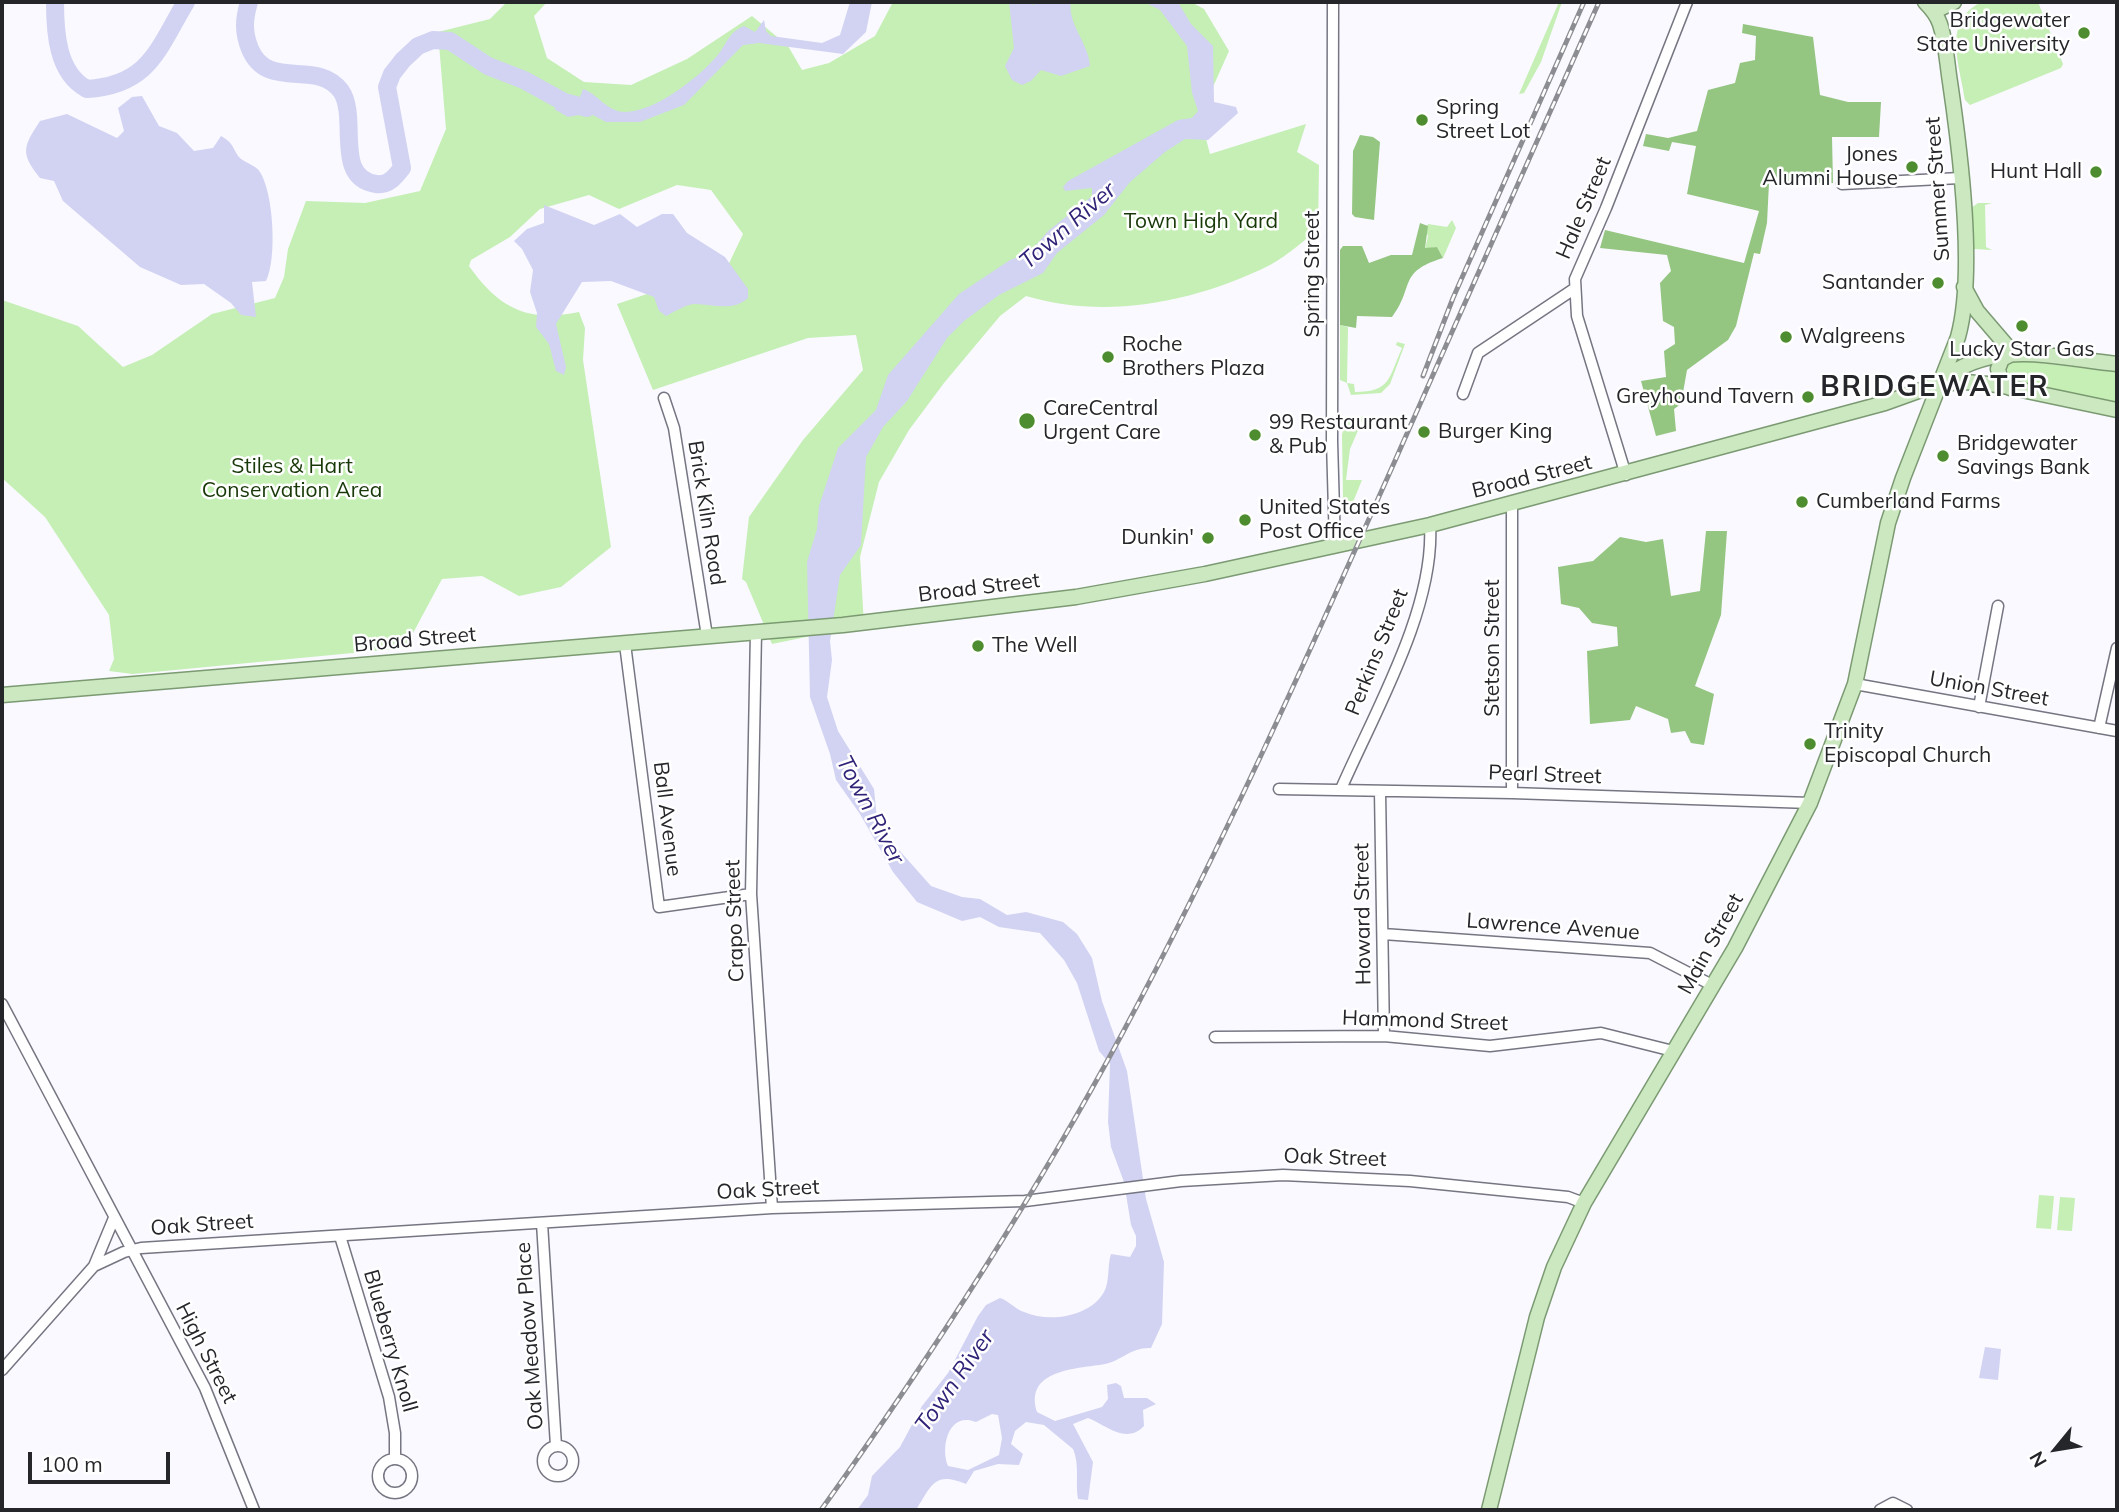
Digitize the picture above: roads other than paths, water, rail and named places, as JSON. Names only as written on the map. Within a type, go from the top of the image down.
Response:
[{"type":"main road","name":"Summer Street","points":[[1938,384],[1958,337],[1964,287],[1960,178],[1944,46],[1930,7],[1954,2]]},
{"type":"main road","points":[[1964,287],[1977,311],[2013,353]]},
{"type":"main road","points":[[2011,388],[2001,381],[1998,369],[2002,359],[2013,353]]},
{"type":"main road","points":[[1938,384],[1977,359],[2013,353],[2117,364]]},
{"type":"main road","points":[[1938,384],[1978,383],[2117,410]]},
{"type":"main road","name":"Broad Street","points":[[2,695],[843,625],[1098,593],[1430,525],[1626,475],[1885,403],[1938,384]]},
{"type":"main road","name":"Main Street","points":[[1489,1510],[1537,1317],[1554,1267],[1584,1203],[1712,985],[1810,803],[1855,684],[1888,523],[1938,384]]},
{"type":"street","name":"Spring Street","points":[[1333,2],[1332,454],[1335,546]]},
{"type":"street","name":"Hale Street","points":[[1626,475],[1577,316],[1575,279],[1606,208],[1686,2]]},
{"type":"street","points":[[1842,184],[1960,178]]},
{"type":"street","points":[[1462,394],[1478,353],[1574,289]]},
{"type":"street","name":"Brick Kiln Road","points":[[664,398],[674,429],[707,636]]},
{"type":"street","name":"Stetson Street","points":[[1512,504],[1512,793]]},
{"type":"street","name":"Perkins Street","points":[[1341,789],[1416,615],[1426,576],[1430,525]]},
{"type":"street","points":[[1979,708],[1998,606]]},
{"type":"street","name":"Crapo Street","points":[[756,632],[751,894],[772,1208]]},
{"type":"street","name":"Ball Avenue","points":[[625,644],[659,907],[751,894]]},
{"type":"street","points":[[2099,728],[2117,648]]},
{"type":"street","name":"Union Street","points":[[1855,684],[2117,731]]},
{"type":"street","name":"Pearl Street","points":[[1279,789],[1512,793],[1810,803]]},
{"type":"street","name":"Howard Street","points":[[1380,791],[1384,1037]]},
{"type":"street","name":"Lawrence Avenue","points":[[1383,934],[1650,953],[1712,985]]},
{"type":"street","name":"High Street","points":[[2,1004],[205,1388],[254,1510]]},
{"type":"street","name":"Hammond Street","points":[[1214,1037],[1384,1037],[1507,1045],[1575,1034],[1601,1033],[1673,1051]]},
{"type":"street","name":"Oak Street","points":[[2,1370],[94,1266],[131,1250],[772,1208],[1025,1201],[1149,1185],[1283,1175],[1410,1181],[1568,1197],[1584,1203]]},
{"type":"street","points":[[94,1266],[114,1218]]},
{"type":"street","name":"Oak Meadow Place","points":[[542,1223],[556,1446]]},
{"type":"street","name":"Blueberry Knoll","points":[[340,1236],[389,1397],[395,1433],[395,1458]]},
{"type":"street","points":[[1880,1510],[1893,1503],[1907,1510]]},
{"type":"water","points":[[850,2],[872,2],[866,32],[843,54],[759,43],[743,45],[684,105],[640,122],[606,122],[589,113],[568,117],[554,109],[564,102],[580,97],[583,89],[613,109],[636,111],[662,100],[698,75],[738,29],[744,26],[755,32],[764,20],[766,31],[771,36],[822,43],[840,35]]},
{"type":"water","points":[[1009,2],[1030,2],[1033,5],[1040,2],[1071,2],[1072,18],[1090,66],[1061,76],[1041,70],[1031,81],[1022,85],[1012,80],[1005,66],[1014,48]]},
{"type":"water","points":[[1144,2],[1178,2],[1191,24],[1213,46],[1214,102],[1236,107],[1238,113],[1208,140],[1185,139],[1165,152],[1130,182],[1104,215],[1057,253],[1043,273],[999,295],[964,321],[947,338],[907,401],[883,427],[866,457],[861,545],[840,575],[830,641],[832,660],[827,697],[838,731],[874,789],[877,819],[886,840],[891,841],[931,886],[962,897],[980,899],[1007,915],[1026,912],[1063,922],[1077,934],[1092,958],[1102,1001],[1127,1071],[1146,1199],[1164,1262],[1162,1324],[1151,1348],[1132,1352],[1105,1364],[1068,1370],[1045,1379],[1038,1387],[1035,1398],[1037,1412],[1055,1421],[1102,1407],[1108,1399],[1107,1385],[1116,1383],[1121,1386],[1124,1398],[1147,1398],[1156,1404],[1143,1410],[1144,1426],[1130,1434],[1116,1432],[1088,1418],[1073,1424],[1093,1462],[1088,1500],[1078,1499],[1073,1449],[1044,1425],[1026,1422],[1015,1431],[1011,1444],[1023,1454],[1019,1465],[998,1464],[974,1471],[966,1484],[955,1480],[940,1480],[930,1487],[916,1510],[857,1510],[868,1495],[872,1476],[900,1447],[922,1406],[948,1373],[986,1305],[1000,1298],[1021,1311],[1045,1317],[1068,1316],[1079,1312],[1098,1300],[1104,1292],[1111,1254],[1130,1257],[1136,1246],[1136,1236],[1131,1225],[1124,1182],[1111,1147],[1108,1122],[1110,1064],[1099,1051],[1077,983],[1064,960],[1040,933],[999,927],[980,917],[962,921],[917,902],[893,872],[860,814],[836,780],[810,697],[807,562],[817,529],[819,506],[838,448],[876,410],[888,375],[959,294],[1010,260],[1029,253],[1048,231],[1092,196],[1092,188],[1065,191],[1063,187],[1068,181],[1178,120],[1192,118],[1198,111],[1192,93],[1187,46],[1160,10]],"holes":[[[992,1414],[998,1415],[1002,1438],[999,1455],[968,1470],[948,1466],[946,1440],[953,1426],[959,1421],[976,1422]]]},
{"type":"water","points":[[142,96],[159,126],[177,133],[194,151],[213,148],[221,136],[230,142],[238,156],[260,172],[271,211],[273,243],[266,281],[252,282],[256,317],[241,315],[231,303],[204,284],[181,285],[140,267],[63,201],[54,181],[40,178],[29,162],[27,144],[40,121],[67,114],[117,138],[124,131],[118,108],[132,97]]},
{"type":"water","points":[[544,205],[594,225],[620,214],[637,227],[662,214],[673,214],[687,233],[725,257],[748,289],[748,298],[728,306],[690,305],[666,316],[659,311],[654,297],[611,281],[582,282],[556,324],[566,367],[564,375],[556,371],[549,344],[536,327],[537,313],[530,292],[533,270],[522,249],[514,241],[527,229],[544,223]]},
{"type":"water","points":[[1985,1347],[2001,1349],[1998,1380],[1979,1378]]},
{"type":"waterway","name":"Town River","points":[[55,2],[57,38],[64,62],[69,73],[87,89],[108,86],[139,72],[159,49],[186,2]]},
{"type":"waterway","name":"Town River","points":[[249,2],[245,31],[250,49],[258,62],[268,69],[331,81],[341,91],[346,102],[349,145],[355,171],[363,179],[376,184],[388,182],[402,168],[387,87],[392,74],[418,46],[433,40],[450,41],[488,66],[524,80],[564,102],[587,108]]},
{"type":"railway","points":[[1423,376],[1453,298],[1584,2]]},
{"type":"railway","points":[[821,1510],[902,1395],[979,1277],[1053,1157],[1159,964],[1297,679],[1599,2]]},
{"type":"place","name":"Bridgewater State University","points":[[2084,33]]},
{"type":"place","name":"Spring Street Lot","points":[[1422,120]]},
{"type":"place","name":"Jones Alumni House","points":[[1912,167]]},
{"type":"place","name":"Hunt Hall","points":[[2096,172]]},
{"type":"place","name":"Santander","points":[[1938,283]]},
{"type":"place","name":"Lucky Star Gas","points":[[2022,326]]},
{"type":"place","name":"Walgreens","points":[[1786,337]]},
{"type":"place","name":"Roche Brothers Plaza","points":[[1108,357]]},
{"type":"place","name":"Greyhound Tavern","points":[[1808,397]]},
{"type":"place","name":"CareCentral Urgent Care","points":[[1027,421]]},
{"type":"place","name":"Burger King","points":[[1424,432]]},
{"type":"place","name":"99 Restaurant & Pub","points":[[1255,435]]},
{"type":"place","name":"Bridgewater Savings Bank","points":[[1943,456]]},
{"type":"place","name":"Cumberland Farms","points":[[1802,502]]},
{"type":"place","name":"United States Post Office","points":[[1245,520]]},
{"type":"place","name":"Dunkin'","points":[[1208,538]]},
{"type":"place","name":"The Well","points":[[978,646]]},
{"type":"place","name":"Trinity Episcopal Church","points":[[1810,744]]},
{"type":"district","name":"BRIDGEWATER","points":[[1935,388]]},
{"type":"park label","name":"Town High Yard","points":[[1201,222]]},
{"type":"park label","name":"Stiles & Hart Conservation Area","points":[[292,479]]}]
